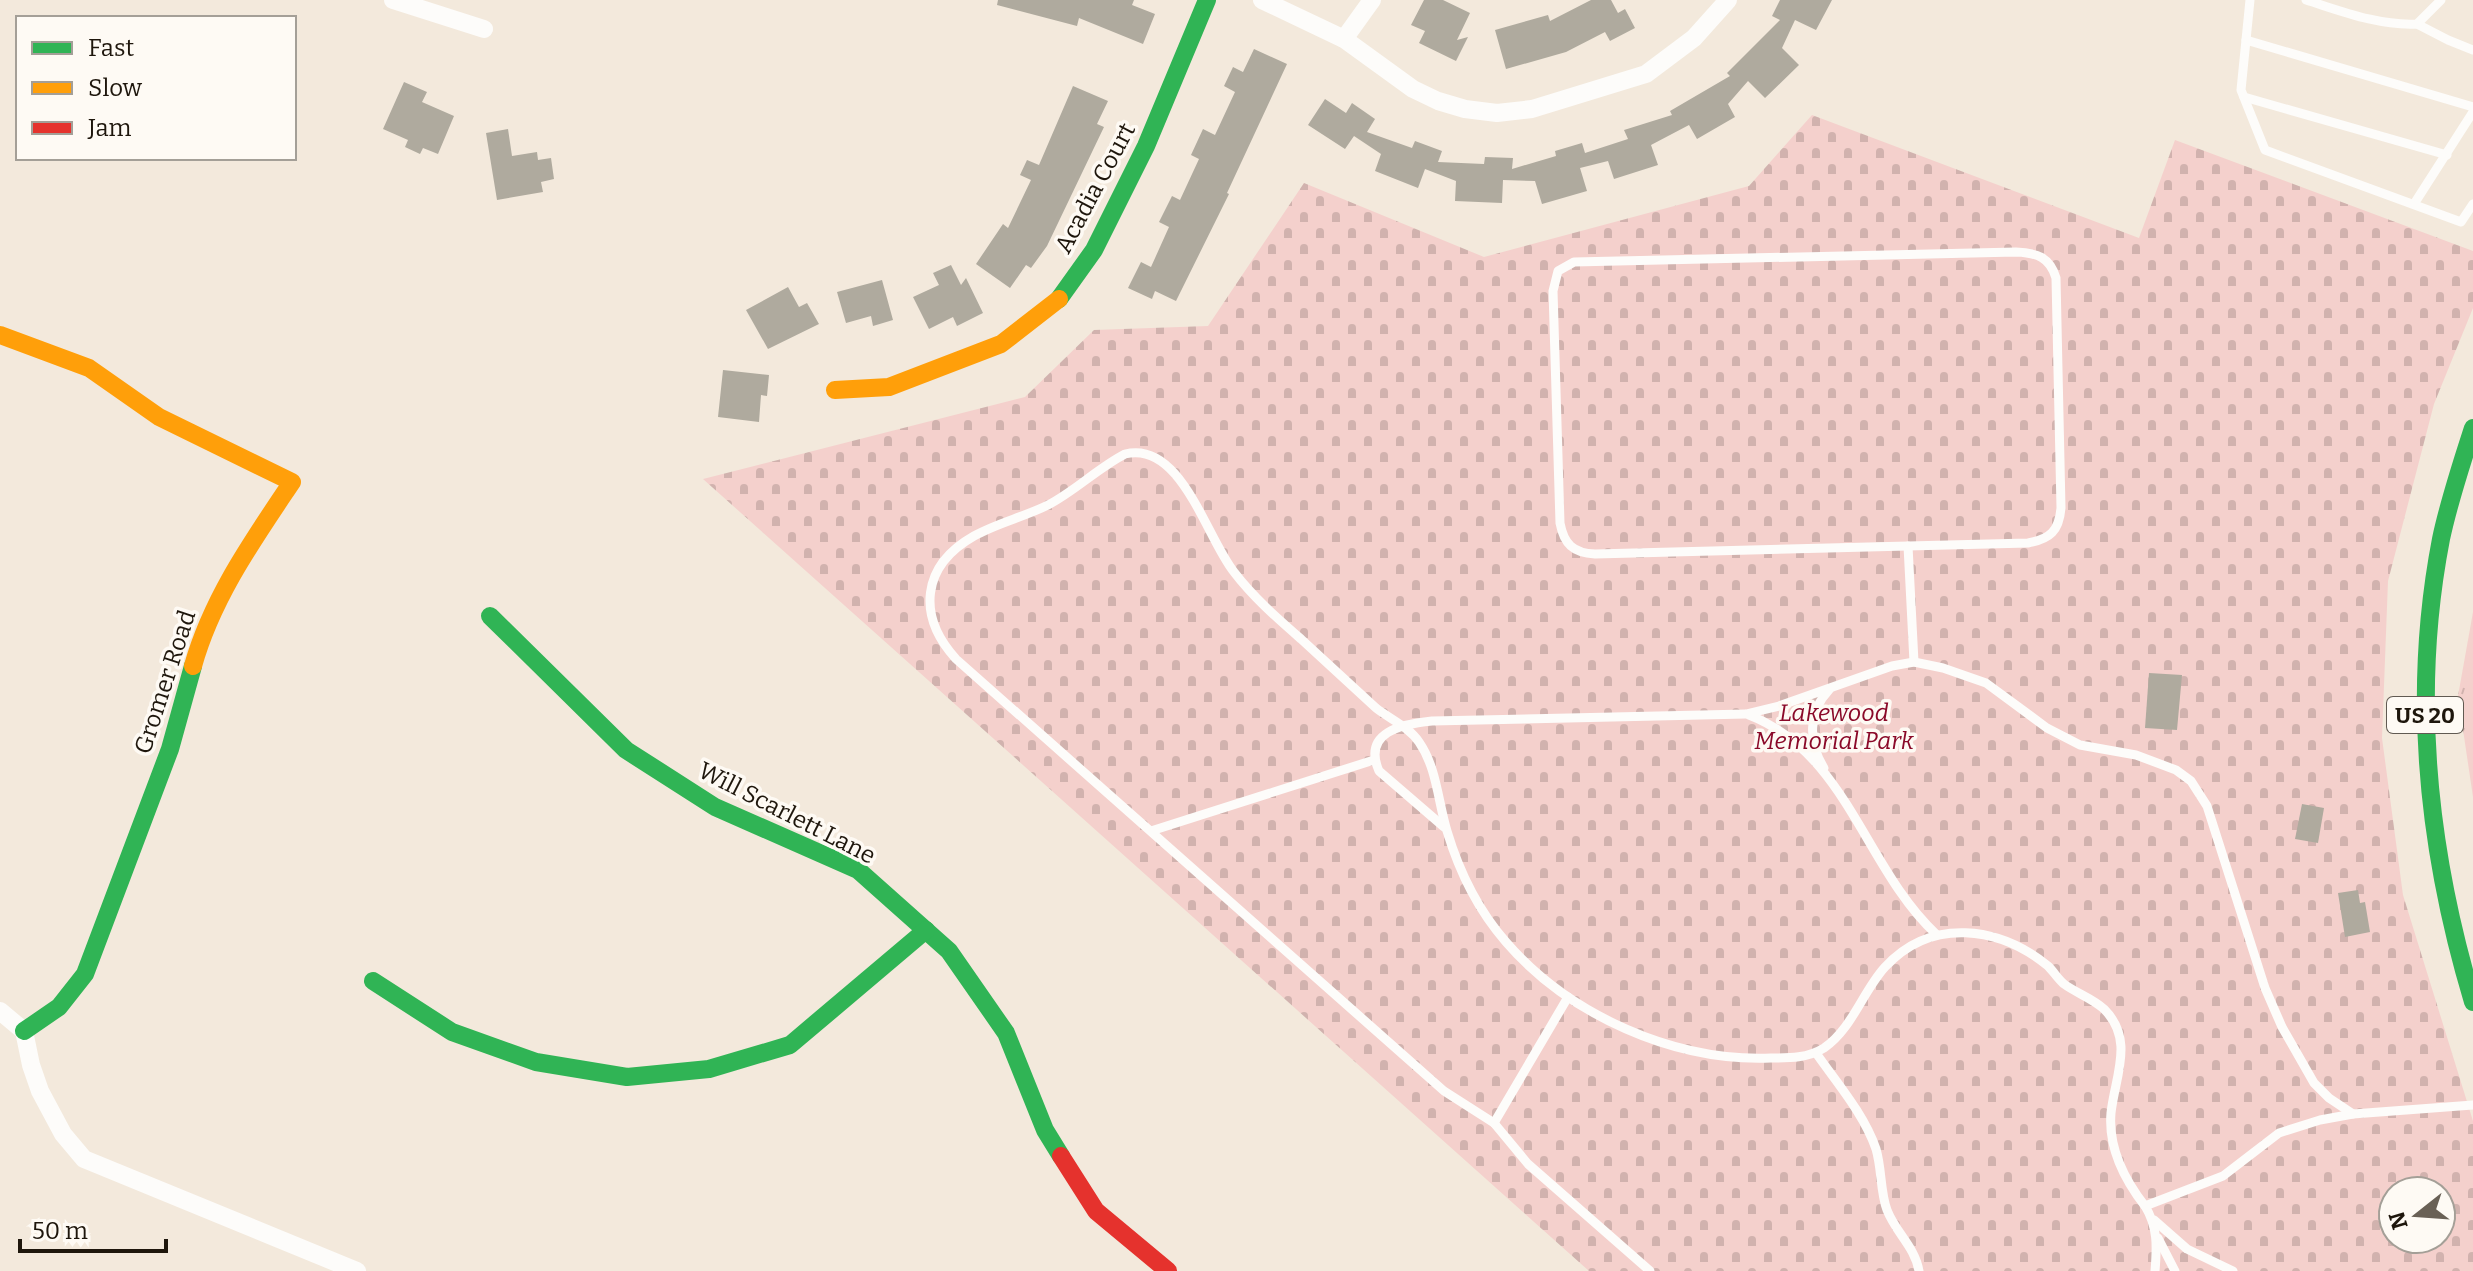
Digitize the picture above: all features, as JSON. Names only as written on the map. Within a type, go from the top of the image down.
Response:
[{"type":"main road","name":"Acadia Court","points":[[835,390],[889,387],[1001,344],[1057,301],[1094,250],[1146,146],[1207,0]]},
{"type":"main road","name":"Gromer Road","points":[[0,335],[89,368],[159,417],[292,482],[240,560],[214,609],[194,660],[170,749],[85,974],[59,1007],[24,1031]]},
{"type":"main road","name":"US 20","points":[[2473,428],[2440,548],[2431,606],[2425,713],[2440,874],[2455,947],[2473,1002]]},
{"type":"main road","name":"Will Scarlett Lane","points":[[490,616],[626,750],[715,807],[858,870],[949,951],[1006,1033],[1045,1130],[1096,1211],[1168,1271]]},
{"type":"main road","points":[[373,981],[452,1032],[536,1062],[627,1077],[709,1069],[790,1045],[926,930]]},
{"type":"street","points":[[393,0],[484,29]]},
{"type":"street","points":[[1262,0],[1344,39],[1413,89],[1465,109],[1497,113],[1532,109],[1646,74],[1694,38],[1728,0]]},
{"type":"street","points":[[1344,39],[1372,0]]},
{"type":"street","points":[[0,1011],[24,1031],[40,1091],[63,1134],[84,1159],[357,1271]]},
{"type":"lane","points":[[2250,0],[2241,90],[2265,150],[2461,222],[2473,204]]},
{"type":"lane","points":[[2306,0],[2363,17],[2417,24],[2473,50]]},
{"type":"lane","points":[[2417,24],[2441,0]]},
{"type":"lane","points":[[2246,40],[2473,109],[2414,204]]},
{"type":"lane","points":[[2244,97],[2447,155]]},
{"type":"lane","points":[[2001,252],[2039,254],[2047,260],[2053,267],[2057,289],[2061,508],[2057,528],[2050,536],[2028,543],[1908,546],[1595,554],[1576,551],[1565,542],[1560,523],[1553,291],[1558,271],[1574,262],[2001,252]]},
{"type":"lane","points":[[1650,1271],[1528,1164],[1494,1123],[1444,1091],[956,659],[940,638],[930,606],[938,569],[960,546],[987,530],[1049,505],[1125,454],[1147,452],[1158,456],[1179,478],[1221,553],[1242,582],[1354,687],[1409,730],[1420,743],[1429,764],[1446,829],[1471,890],[1503,939],[1544,979],[1568,997],[1643,1035],[1694,1052],[1753,1059],[1794,1058],[1816,1053],[1834,1040],[1885,967],[1903,951],[1936,934],[1952,931],[1972,934],[2015,947],[2050,968],[2063,983],[2097,1002],[2115,1022],[2122,1048],[2111,1115],[2113,1139],[2123,1173],[2154,1220],[2187,1249],[2233,1271]]},
{"type":"lane","points":[[1908,546],[1914,662]]},
{"type":"lane","points":[[1446,829],[1387,780],[1374,760],[1379,740],[1400,726],[1432,721],[1746,714],[1761,712],[1892,666],[1914,662],[1943,668],[1986,683],[2047,728],[2080,745],[2157,761],[2191,781],[2207,806],[2265,988],[2282,1027],[2314,1083],[2329,1098],[2353,1114]]},
{"type":"lane","points":[[1830,688],[1820,699],[1812,729],[1820,761],[1909,906],[1936,934]]},
{"type":"lane","points":[[1746,714],[1764,721],[1784,735],[1833,780]]},
{"type":"lane","points":[[1151,831],[1374,760]]},
{"type":"lane","points":[[1494,1123],[1568,997]]},
{"type":"lane","points":[[1816,1053],[1866,1127],[1880,1165],[1886,1208],[1912,1249],[1919,1271]]},
{"type":"lane","points":[[2145,1206],[2223,1176],[2279,1133],[2320,1120],[2353,1114],[2473,1105]]},
{"type":"lane","points":[[2154,1220],[2155,1271]]},
{"type":"lane","points":[[2156,1235],[2175,1271]]},
{"type":"green space","name":"Lakewood Memorial Park","points":[[1812,115],[2139,238],[2175,140],[2473,251],[2473,308],[2434,404],[2388,581],[2382,738],[2403,895],[2473,1121],[2473,1271],[1589,1271],[703,479],[1025,397],[1094,330],[1208,326],[1304,183],[1484,257],[1749,186]]},
{"type":"green space","points":[[2473,612],[2473,797],[2458,696]]},
{"type":"building","points":[[998,0],[1134,0],[1132,5],[1155,14],[1143,44],[1079,18],[1077,26],[997,5]]},
{"type":"building","points":[[1424,0],[1443,0],[1470,13],[1457,40],[1468,37],[1456,61],[1419,43],[1425,31],[1411,25]]},
{"type":"building","points":[[1591,0],[1611,0],[1618,13],[1625,9],[1635,28],[1610,41],[1605,32],[1566,52],[1506,69],[1495,30],[1548,15],[1550,21]]},
{"type":"building","points":[[1780,0],[1832,0],[1816,30],[1795,20],[1782,48],[1799,65],[1765,98],[1748,81],[1728,104],[1735,117],[1697,139],[1689,125],[1651,145],[1658,165],[1614,179],[1608,161],[1580,168],[1587,191],[1542,204],[1535,181],[1503,180],[1502,203],[1455,201],[1456,181],[1425,169],[1418,188],[1375,171],[1381,154],[1354,136],[1345,149],[1308,125],[1325,99],[1346,113],[1352,103],[1375,119],[1367,132],[1412,148],[1415,141],[1442,151],[1438,162],[1484,164],[1485,157],[1513,158],[1512,169],[1556,156],[1555,151],[1582,143],[1585,153],[1628,139],[1624,130],[1672,115],[1670,111],[1730,76],[1727,73],[1780,20],[1772,16]]},
{"type":"building","points":[[1254,49],[1287,64],[1229,194],[1176,301],[1155,291],[1152,299],[1128,288],[1141,262],[1151,267],[1169,227],[1159,222],[1172,196],[1180,200],[1199,159],[1191,155],[1203,129],[1215,135],[1235,92],[1224,86],[1233,67],[1243,72]]},
{"type":"building","points":[[404,82],[427,92],[422,102],[454,116],[438,154],[423,148],[420,154],[405,147],[408,140],[383,129]]},
{"type":"building","points":[[1073,86],[1108,101],[1097,124],[1104,127],[1047,246],[1031,268],[1026,265],[1010,288],[976,264],[1003,224],[1008,228],[1031,180],[1020,175],[1027,160],[1039,165]]},
{"type":"building","points":[[508,129],[512,156],[537,152],[538,160],[551,158],[554,179],[541,182],[543,192],[497,200],[486,133]]},
{"type":"building","points":[[951,265],[961,285],[966,278],[983,313],[957,326],[953,317],[929,329],[913,297],[939,285],[933,273]]},
{"type":"building","points":[[882,280],[893,320],[873,326],[871,316],[846,323],[837,292]]},
{"type":"building","points":[[788,287],[799,307],[807,303],[819,324],[768,349],[746,310]]},
{"type":"building","points":[[723,370],[769,375],[767,396],[761,395],[759,422],[718,417]]},
{"type":"building","points":[[2149,673],[2182,675],[2177,730],[2145,728]]},
{"type":"building","points":[[2302,804],[2324,808],[2318,843],[2295,839]]},
{"type":"building","points":[[2358,890],[2360,903],[2365,902],[2370,932],[2345,937],[2338,893]]},
{"type":"traffic: fast","points":[[1059,299],[1094,250],[1146,146],[1207,0]]},
{"type":"traffic: fast","points":[[2473,428],[2441,539],[2432,597],[2426,714],[2435,830],[2457,945],[2473,1002]]},
{"type":"traffic: fast","points":[[490,616],[626,750],[715,807],[858,870],[949,951],[1006,1033],[1045,1130],[1061,1156]]},
{"type":"traffic: fast","points":[[24,1031],[59,1007],[85,974],[170,749],[193,666]]},
{"type":"traffic: fast","points":[[373,981],[452,1032],[536,1062],[627,1077],[709,1069],[790,1045],[926,930]]},
{"type":"traffic: slow","points":[[835,390],[889,387],[1001,344],[1059,299]]},
{"type":"traffic: slow","points":[[0,335],[89,368],[159,417],[292,482],[222,593],[193,666]]},
{"type":"traffic: jam","points":[[1061,1156],[1096,1211],[1168,1271]]}]
